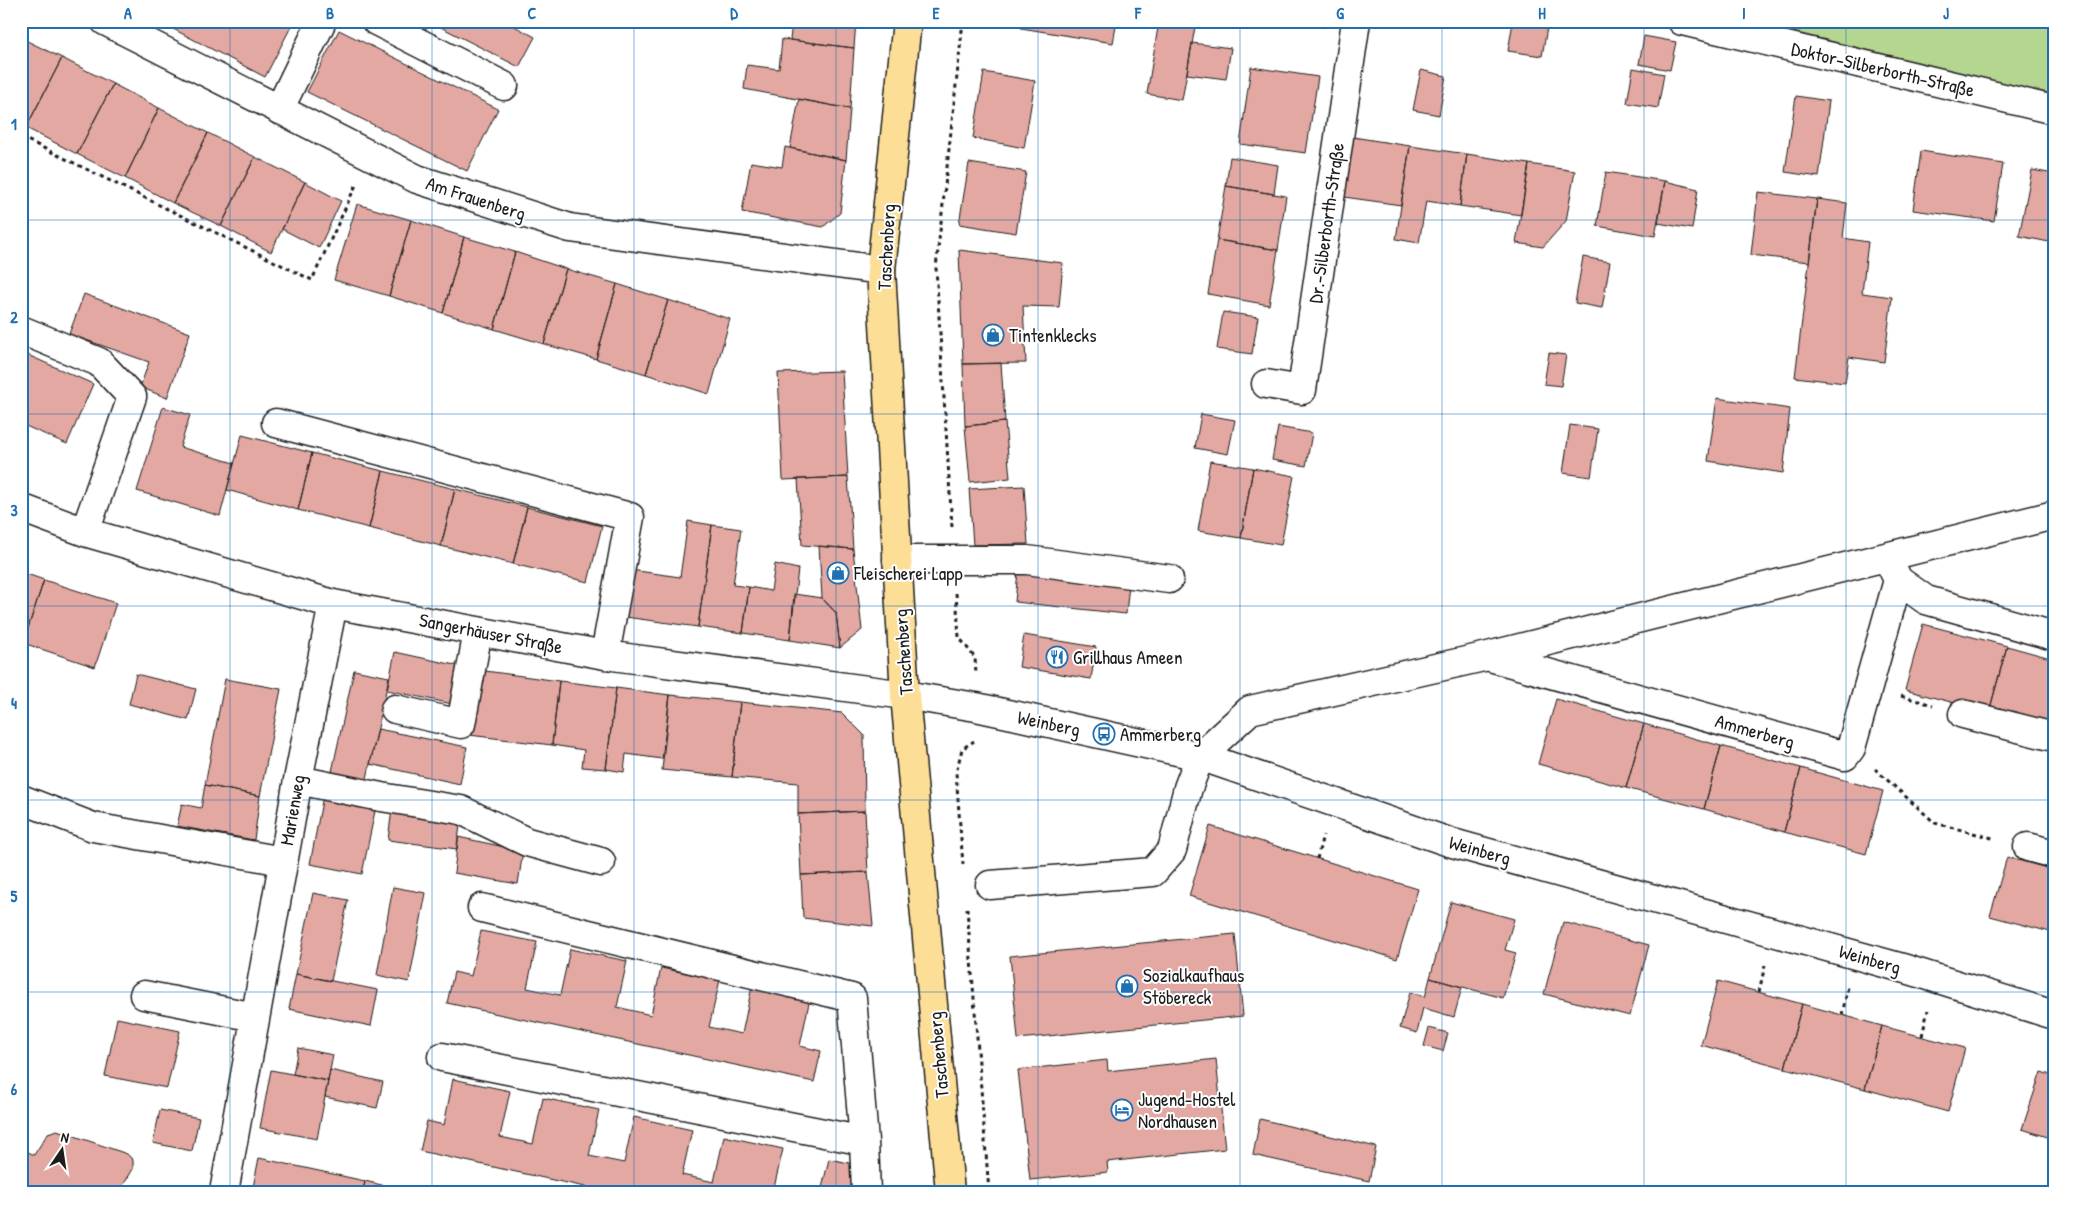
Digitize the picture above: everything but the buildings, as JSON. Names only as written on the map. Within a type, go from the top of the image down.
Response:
[{"type":"main road","name":"Taschenberg","points":[[907,21],[881,270],[906,695],[950,1192]]},
{"type":"street","name":"Am Frauenberg","points":[[105,21],[417,179],[570,228],[881,270]]},
{"type":"street","points":[[279,110],[322,21]]},
{"type":"street","points":[[376,21],[504,86]]},
{"type":"street","name":"Dr.-Silberborth-Straße","points":[[1266,384],[1302,390],[1356,21]]},
{"type":"street","name":"Doktor-Silberborth-Straße","points":[[1682,21],[2054,110]]},
{"type":"street","points":[[21,330],[99,362],[132,397],[85,532]]},
{"type":"street","points":[[276,423],[630,517],[605,655]]},
{"type":"street","name":"Sangerhäuser Straße","points":[[21,508],[85,532],[333,604],[605,655],[906,695]]},
{"type":"street","name":"Ammerberg","points":[[1200,756],[1250,710],[1488,656],[1893,569],[2054,515]]},
{"type":"street","points":[[898,560],[1027,560],[1169,579]]},
{"type":"street","points":[[1893,569],[1926,600],[2054,636]]},
{"type":"street","points":[[1851,748],[1868,687],[1893,569]]},
{"type":"street","name":"Marienweg","points":[[224,1192],[283,860],[333,604]]},
{"type":"street","points":[[395,708],[461,724],[478,631]]},
{"type":"street","name":"Ammerberg","points":[[1488,656],[1845,756],[1851,748]]},
{"type":"street","name":"Weinberg","points":[[906,695],[976,707],[1200,756],[1450,842],[1897,966],[2054,1015]]},
{"type":"street","points":[[1962,714],[2054,737]]},
{"type":"street","points":[[990,885],[1154,872],[1172,850],[1188,788],[1200,756]]},
{"type":"street","points":[[298,780],[381,798],[461,810],[527,842],[601,862]]},
{"type":"street","points":[[21,799],[93,827],[283,860]]},
{"type":"street","points":[[482,908],[852,998],[864,1141],[866,1192]]},
{"type":"street","points":[[144,995],[255,1017]]},
{"type":"street","points":[[442,1057],[864,1141]]},
{"type":"path","points":[[963,21],[936,268],[958,637],[975,658],[977,739],[962,749],[956,773],[964,870]]},
{"type":"path","points":[[21,137],[312,280],[370,156]]},
{"type":"path","points":[[1868,687],[1962,714]]},
{"type":"path","points":[[1851,748],[1935,823],[2041,851]]},
{"type":"path","points":[[1317,859],[1324,834]]},
{"type":"path","points":[[966,899],[989,1192]]},
{"type":"path","points":[[1759,992],[1766,964]]},
{"type":"path","points":[[1842,1015],[1848,986]]},
{"type":"path","points":[[1922,1036],[1928,1009]]},
{"type":"green space","points":[[1741,21],[2054,21],[2054,98]]},
{"type":"place","name":"Tintenklecks","points":[[993,335]]},
{"type":"place","name":"Fleischerei Lapp","points":[[838,573]]},
{"type":"place","name":"Grillhaus Ameen","points":[[1057,657]]},
{"type":"place","name":"Ammerberg","points":[[1104,734]]},
{"type":"place","name":"Sozialkaufhaus Stöbereck","points":[[1127,986]]},
{"type":"place","name":"Jugend-Hostel Nordhausen","points":[[1122,1110]]}]
